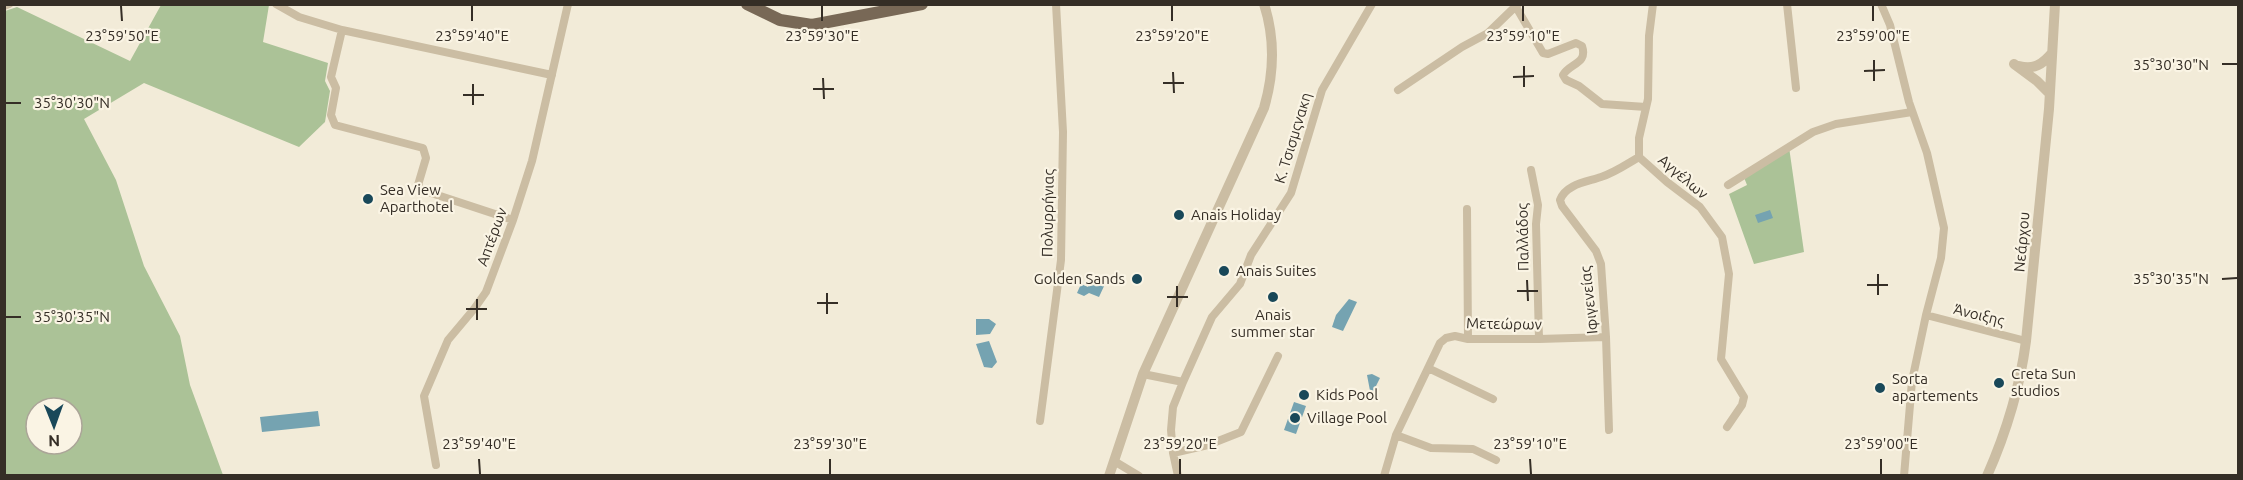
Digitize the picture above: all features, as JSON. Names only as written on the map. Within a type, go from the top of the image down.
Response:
[{"type":"main road","points":[[747,4],[780,20],[812,25],[922,4]]},
{"type":"street","points":[[276,4],[298,17],[342,30],[552,75]]},
{"type":"street","name":"Απτέρων","points":[[436,465],[424,405],[425,393],[448,340],[486,292],[513,220],[532,161],[568,4]]},
{"type":"street","name":"Πολυρρήνιας","points":[[1040,421],[1061,260],[1063,132],[1056,4]]},
{"type":"street","points":[[1109,476],[1143,374],[1264,108],[1270,87],[1272,58],[1270,29],[1264,4]]},
{"type":"street","name":"Κ. Τσισμςνακη","points":[[1179,476],[1173,453],[1171,430],[1173,407],[1183,382],[1212,317],[1240,284],[1251,255],[1265,237],[1291,193],[1322,90],[1372,4]]},
{"type":"street","name":"Αγγέλων","points":[[1653,4],[1646,107],[1639,138],[1639,157],[1700,207],[1722,237],[1729,274],[1721,359],[1744,397],[1742,405],[1727,427]]},
{"type":"street","points":[[1788,4],[1796,88]]},
{"type":"street","points":[[1881,4],[1890,25],[1912,112],[1927,153],[1944,228],[1941,258],[1912,381],[1904,476]]},
{"type":"street","name":"Νεάρχου","points":[[1987,476],[1996,457],[2022,375],[2038,232],[2055,4]]},
{"type":"street","points":[[1398,90],[1462,47],[1488,33],[1517,6],[1544,53],[1548,54],[1576,44],[1582,46],[1582,60],[1564,72],[1566,80],[1579,86],[1602,104],[1646,107]]},
{"type":"street","points":[[342,30],[331,77],[336,88],[330,115],[336,125],[423,148],[426,158],[418,185],[422,190],[513,220]]},
{"type":"street","points":[[2049,93],[2014,64],[2023,68],[2038,66],[2052,53]]},
{"type":"street","points":[[1728,185],[1813,132],[1855,121],[1912,112]]},
{"type":"street","name":"Ιφιγενείας","points":[[1609,430],[1601,264],[1596,251],[1562,206],[1561,196],[1581,182],[1602,177],[1639,157]]},
{"type":"street","name":"Παλλάδος","points":[[1531,170],[1538,205],[1536,224],[1539,339]]},
{"type":"street","points":[[1467,208],[1468,339]]},
{"type":"street","name":"Άνοιξης","points":[[1926,315],[2026,341]]},
{"type":"street","name":"Μετεώρων","points":[[1384,476],[1396,435],[1440,343],[1446,338],[1455,336],[1468,339],[1606,337]]},
{"type":"street","points":[[1173,453],[1208,446],[1241,432],[1278,356]]},
{"type":"street","points":[[1428,368],[1493,399]]},
{"type":"street","points":[[1143,374],[1183,382]]},
{"type":"street","points":[[1396,435],[1431,448],[1473,449],[1496,460]]},
{"type":"street","points":[[1114,461],[1139,476]]},
{"type":"green space","points":[[161,5],[269,5],[263,42],[328,63],[325,81],[330,91],[325,122],[299,147],[144,83],[84,119],[116,180],[144,266],[180,336],[190,385],[223,475],[5,475],[5,11],[17,7],[130,61]]},
{"type":"green space","points":[[1789,147],[1804,252],[1754,264],[1729,194],[1747,185],[1743,175]]},
{"type":"water","points":[[1770,210],[1773,218],[1758,223],[1755,215]]},
{"type":"water","points":[[1092,278],[1105,284],[1099,297],[1089,293],[1084,296],[1077,293],[1081,284],[1088,287]]},
{"type":"water","points":[[1349,299],[1357,302],[1343,331],[1332,327],[1336,315]]},
{"type":"water","points":[[976,319],[989,319],[996,324],[990,334],[976,335]]},
{"type":"water","points":[[989,341],[997,362],[992,368],[984,367],[976,344]]},
{"type":"water","points":[[1372,374],[1380,378],[1371,396],[1367,375]]},
{"type":"water","name":"Village Pool","points":[[1294,402],[1306,406],[1296,434],[1284,430]]},
{"type":"water","points":[[318,411],[320,426],[262,432],[260,417]]},
{"type":"place","name":"Sea View Aparthotel","points":[[368,199]]},
{"type":"place","name":"Anais Holiday","points":[[1179,215]]},
{"type":"place","name":"Anais Suites","points":[[1224,271]]},
{"type":"place","name":"Golden Sands","points":[[1137,279]]},
{"type":"place","name":"Anais summer star","points":[[1273,297]]},
{"type":"place","name":"Creta Sun studios","points":[[1999,383]]},
{"type":"place","name":"Sorta apartements","points":[[1880,388]]},
{"type":"place","name":"Kids Pool","points":[[1304,395]]},
{"type":"place","name":"Village Pool","points":[[1295,418]]}]
